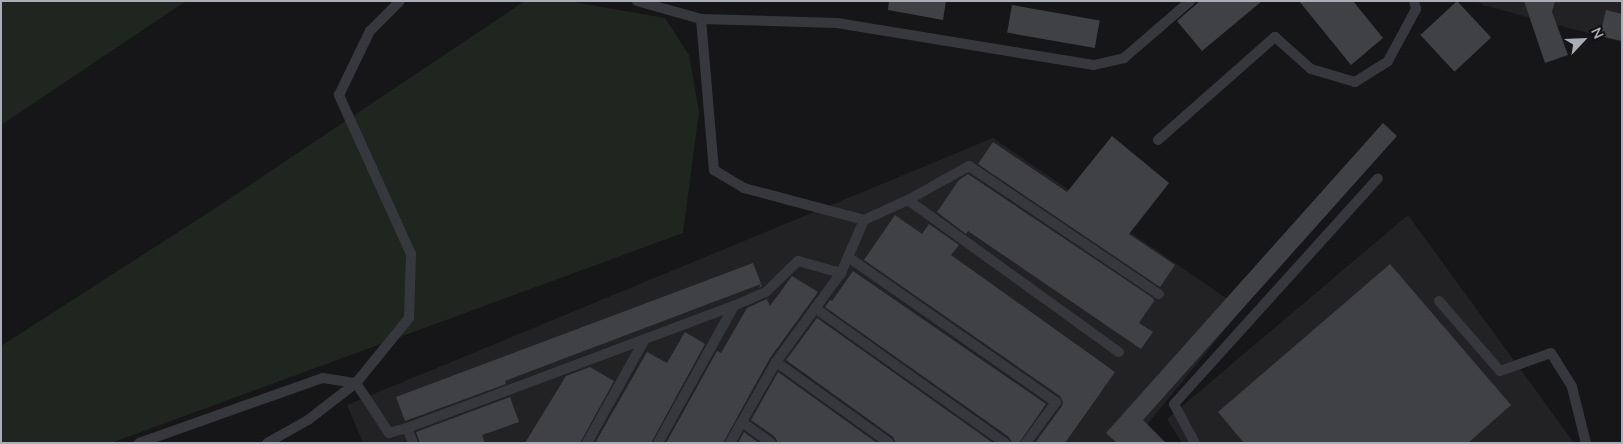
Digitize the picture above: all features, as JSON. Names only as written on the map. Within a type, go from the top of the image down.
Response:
[{"type":"lane","points":[[267,443],[308,420],[356,383],[410,318],[411,254],[338,95],[370,31],[400,1]]},
{"type":"lane","points":[[637,1],[701,19],[837,23],[1094,65],[1124,58],[1190,1]]},
{"type":"lane","points":[[1158,140],[1275,37],[1311,68],[1355,82],[1388,61],[1416,8],[1414,1]]},
{"type":"lane","points":[[701,19],[714,170],[744,188],[864,220],[908,200],[969,166],[1159,294]]},
{"type":"lane","points":[[1194,443],[1174,404],[1378,178]]},
{"type":"lane","points":[[908,200],[1119,352]]},
{"type":"lane","points":[[730,443],[776,362],[840,273],[864,220]]},
{"type":"lane","points":[[848,257],[1056,402],[1026,443]]},
{"type":"lane","points":[[139,443],[323,378],[356,383],[389,433],[407,428],[734,306],[766,292],[798,261],[840,273]]},
{"type":"lane","points":[[1440,301],[1500,370],[1551,353],[1572,386],[1586,443]]},
{"type":"lane","points":[[658,443],[734,306]]},
{"type":"lane","points":[[814,308],[1005,443]]},
{"type":"lane","points":[[587,443],[645,339]]},
{"type":"lane","points":[[776,362],[889,443]]},
{"type":"lane","points":[[742,422],[772,443]]},
{"type":"lane","points":[[407,428],[413,443]]},
{"type":"shaded area","points":[[1,1],[186,1],[1,125]]},
{"type":"shaded area","points":[[525,1],[568,1],[665,18],[689,55],[699,112],[683,233],[111,443],[1,443],[1,346],[214,209]]},
{"type":"shaded area","points":[[1477,1],[1622,1],[1622,42],[1483,5]]},
{"type":"shaded area","points":[[993,138],[1242,309],[1132,443],[363,443],[347,405]]},
{"type":"shaded area","points":[[1408,215],[1574,443],[1182,443],[1167,419]]},
{"type":"building","points":[[889,1],[946,1],[943,20],[888,10]]},
{"type":"building","points":[[1200,1],[1262,1],[1202,51],[1177,21]]},
{"type":"building","points":[[1299,1],[1353,1],[1383,38],[1351,65]]},
{"type":"building","points":[[1457,1],[1491,38],[1455,72],[1420,35]]},
{"type":"building","points":[[1524,1],[1555,1],[1552,12],[1568,55],[1545,63]]},
{"type":"building","points":[[1012,5],[1100,20],[1095,48],[1007,33]]},
{"type":"building","points":[[1606,10],[1622,14],[1622,41],[1600,36]]},
{"type":"building","points":[[1383,123],[1397,136],[1143,420],[1166,443],[1117,443],[1106,433]]},
{"type":"building","points":[[1112,136],[1169,183],[1129,234],[1175,265],[1160,287],[978,164],[993,142],[1067,192]]},
{"type":"building","points":[[968,174],[1153,298],[1154,301],[1139,323],[1153,332],[1141,349],[968,231],[966,234],[937,212],[959,180]]},
{"type":"building","points":[[895,215],[922,234],[929,224],[959,245],[951,255],[1115,372],[1065,443],[1035,443],[1062,406],[1063,402],[1060,396],[864,260]]},
{"type":"building","points":[[753,263],[762,286],[759,288],[761,284],[505,381],[506,384],[405,421],[396,397]]},
{"type":"building","points":[[1390,264],[1511,405],[1468,443],[1244,443],[1218,412]]},
{"type":"building","points":[[853,271],[1046,404],[1019,443],[1012,443],[1009,437],[825,307],[830,300],[832,301]]},
{"type":"building","points":[[792,276],[818,292],[770,358],[723,443],[666,443],[717,351],[721,353],[747,308],[767,299],[770,306]]},
{"type":"building","points":[[817,318],[993,443],[896,443],[893,437],[786,360]]},
{"type":"building","points":[[685,332],[705,344],[651,443],[595,443],[647,352],[667,363]]},
{"type":"building","points":[[590,367],[614,381],[580,443],[525,443],[566,376]]},
{"type":"building","points":[[778,372],[877,443],[778,443],[775,437],[751,420]]},
{"type":"building","points":[[510,397],[519,422],[482,435],[485,443],[420,443],[416,432]]},
{"type":"building","points":[[744,432],[759,443],[738,443]]}]
